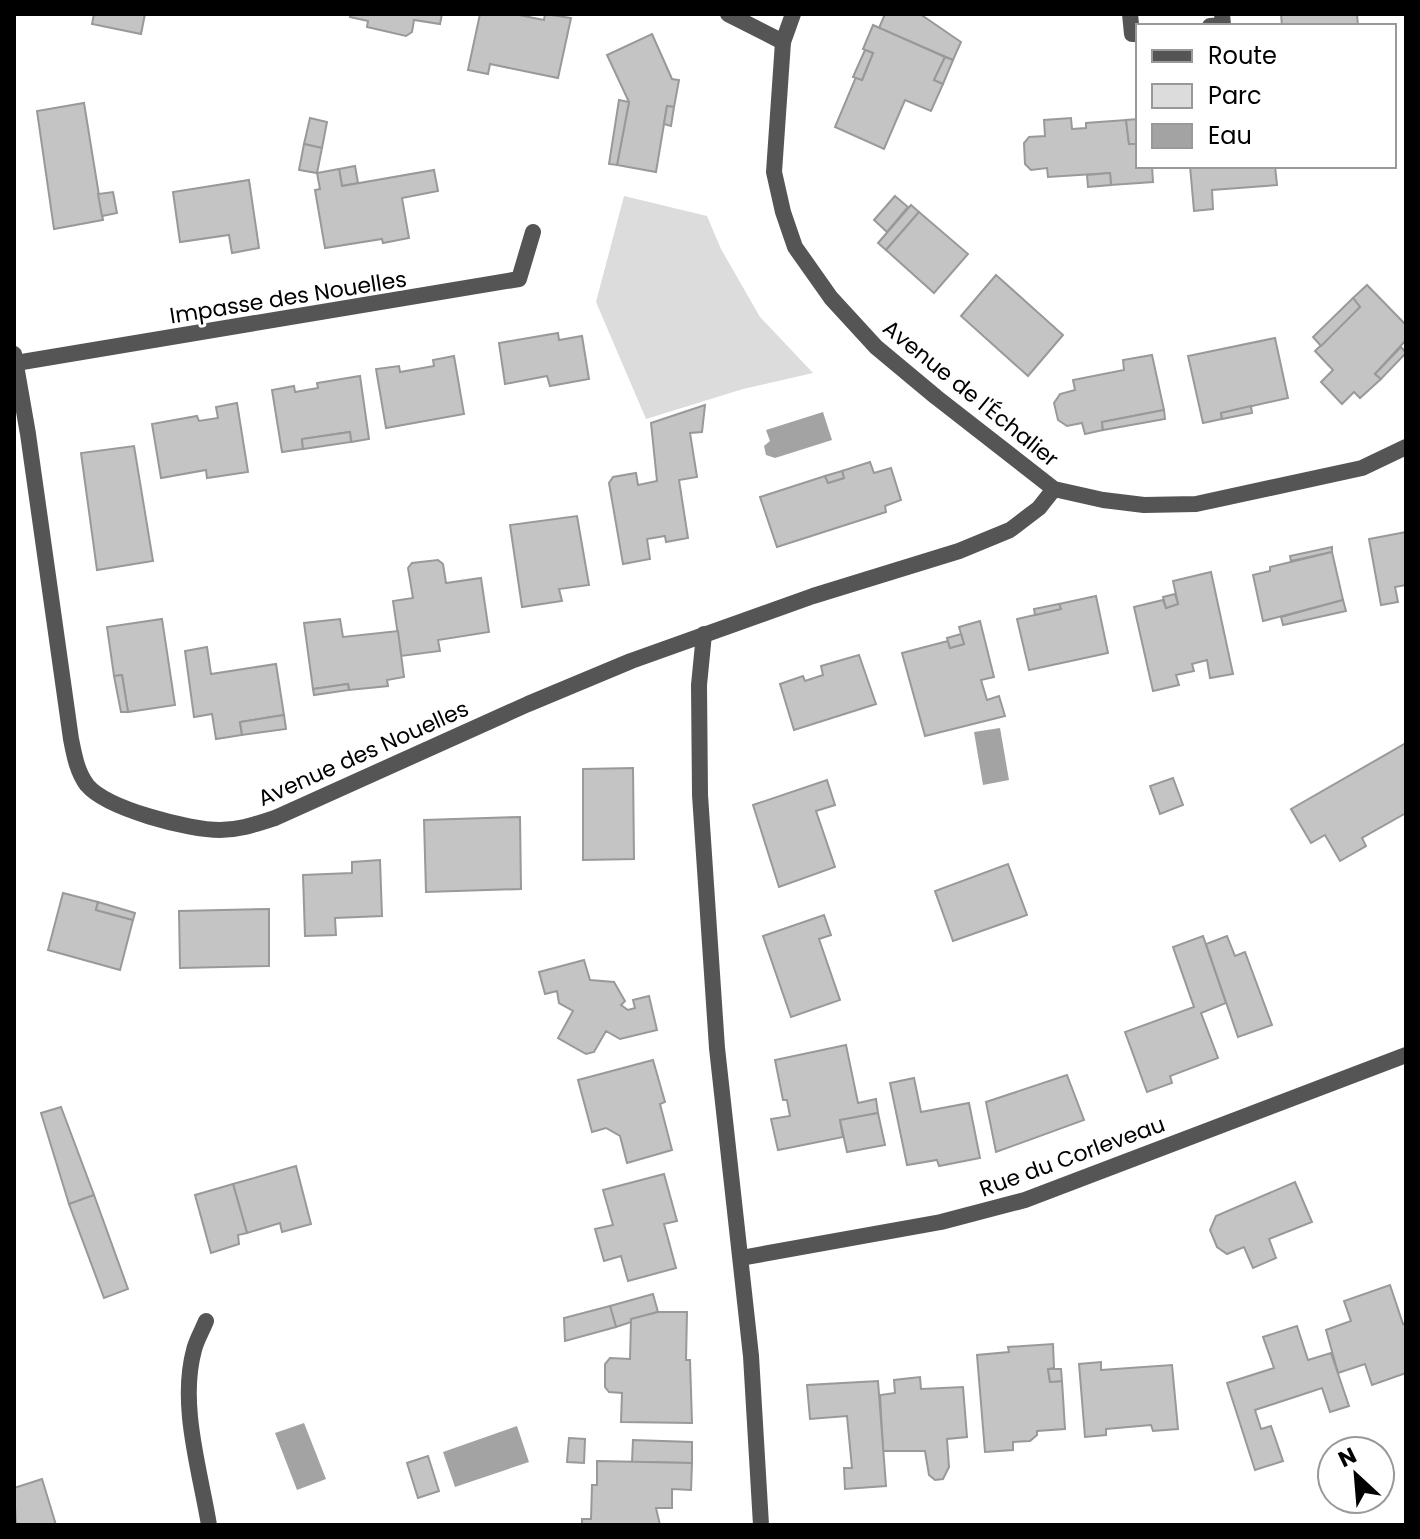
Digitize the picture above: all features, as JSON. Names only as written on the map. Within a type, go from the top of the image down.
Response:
[{"type":"street","points":[[728,14],[783,42]]},
{"type":"street","name":"Avenue de l'Échalier","points":[[793,14],[783,42],[774,172],[795,247],[831,298],[876,347],[1054,489],[1144,505],[1196,504],[1362,468],[1406,447]]},
{"type":"street","points":[[1130,14],[1132,34],[1136,34]]},
{"type":"street","name":"Impasse des Nouelles","points":[[15,359],[519,279],[533,232]]},
{"type":"street","name":"Avenue des Nouelles","points":[[15,359],[77,767],[84,782],[107,801],[203,829],[242,829],[275,818],[543,698],[704,634],[959,551],[1010,530],[1039,508],[1054,489]]},
{"type":"street","points":[[704,634],[699,685],[700,795],[717,1048],[752,1372],[761,1525]]},
{"type":"street","name":"Rue du Corleveau","points":[[741,1258],[941,1222],[1025,1200],[1406,1055]]},
{"type":"street","points":[[206,1321],[194,1351],[189,1390],[209,1525]]},
{"type":"green space","points":[[624,196],[707,216],[721,249],[760,317],[813,373],[743,389],[646,419],[596,302]]},
{"type":"water","points":[[823,412],[832,440],[775,458],[766,455],[764,446],[770,441],[766,430]]},
{"type":"water","points":[[1000,728],[1009,780],[983,785],[974,732]]},
{"type":"water","points":[[304,1423],[326,1479],[297,1490],[275,1433]]},
{"type":"water","points":[[517,1426],[529,1462],[455,1487],[443,1452]]},
{"type":"building","points":[[94,14],[145,14],[141,34],[92,24]]},
{"type":"building","points":[[351,14],[442,14],[440,24],[414,20],[412,32],[406,36],[367,27],[368,21],[350,17]]},
{"type":"building","points":[[480,14],[514,14],[544,20],[545,14],[571,18],[558,78],[490,64],[488,74],[468,70]]},
{"type":"building","points":[[885,14],[920,14],[961,42],[953,60],[879,28]]},
{"type":"building","points":[[1281,14],[1357,14],[1358,24],[1282,24]]},
{"type":"building","points":[[873,25],[945,57],[934,80],[943,84],[931,111],[905,100],[884,149],[835,127],[856,77],[862,80],[873,53],[863,49]]},
{"type":"building","points":[[652,34],[672,79],[679,80],[674,107],[667,106],[656,172],[617,165],[629,102],[607,55]]},
{"type":"building","points":[[865,50],[873,53],[862,80],[853,77]]},
{"type":"building","points":[[945,57],[953,60],[943,84],[934,80]]},
{"type":"building","points":[[619,100],[629,102],[617,165],[609,164]]},
{"type":"building","points":[[84,103],[103,220],[54,229],[37,111]]},
{"type":"building","points":[[667,106],[674,107],[671,126],[664,124]]},
{"type":"building","points":[[310,118],[327,122],[322,148],[304,144]]},
{"type":"building","points":[[1071,118],[1072,129],[1086,128],[1086,123],[1126,120],[1129,144],[1136,144],[1136,168],[1152,168],[1153,182],[1111,185],[1110,173],[1048,177],[1047,168],[1031,170],[1025,164],[1024,143],[1029,137],[1045,136],[1044,120]]},
{"type":"building","points":[[1136,119],[1136,144],[1129,144],[1126,120]]},
{"type":"building","points":[[304,144],[322,148],[317,173],[299,170]]},
{"type":"building","points":[[355,166],[358,183],[342,186],[339,169]]},
{"type":"building","points":[[1190,168],[1275,168],[1277,185],[1212,190],[1213,209],[1194,211]]},
{"type":"building","points":[[339,169],[342,186],[434,170],[438,191],[402,198],[409,238],[325,248],[315,190],[320,189],[317,173]]},
{"type":"building","points":[[1110,173],[1111,185],[1088,187],[1087,175]]},
{"type":"building","points":[[249,180],[259,248],[232,253],[229,235],[180,242],[173,192]]},
{"type":"building","points":[[113,192],[117,213],[102,216],[98,194]]},
{"type":"building","points":[[895,196],[908,207],[887,232],[874,220]]},
{"type":"building","points":[[911,205],[919,212],[886,250],[878,243]]},
{"type":"building","points":[[919,212],[968,254],[934,293],[886,250]]},
{"type":"building","points":[[996,275],[1063,335],[1028,376],[961,316]]},
{"type":"building","points":[[1367,285],[1406,325],[1406,340],[1375,374],[1381,379],[1360,398],[1354,392],[1342,404],[1321,382],[1333,370],[1315,351],[1360,307],[1353,298]]},
{"type":"building","points":[[1353,298],[1360,307],[1321,346],[1313,337]]},
{"type":"building","points":[[558,333],[559,340],[582,336],[589,379],[550,386],[547,376],[505,384],[499,343]]},
{"type":"building","points":[[1275,338],[1288,398],[1221,413],[1222,419],[1203,423],[1188,356]]},
{"type":"building","points":[[1401,347],[1406,353],[1381,379],[1375,374]]},
{"type":"building","points":[[1152,355],[1164,410],[1102,422],[1103,430],[1085,434],[1082,423],[1067,426],[1058,420],[1054,403],[1060,394],[1075,390],[1073,380],[1124,370],[1123,360]]},
{"type":"building","points":[[454,356],[464,414],[386,428],[376,369],[399,366],[400,372],[434,366],[433,360]]},
{"type":"building","points":[[360,376],[369,439],[351,442],[350,432],[302,439],[303,449],[282,452],[272,390],[294,386],[295,392],[318,388],[317,383]]},
{"type":"building","points":[[237,403],[248,472],[207,478],[206,470],[161,478],[152,424],[197,416],[199,421],[218,418],[216,407]]},
{"type":"building","points":[[705,405],[702,432],[690,433],[697,477],[679,480],[688,538],[666,542],[665,536],[647,539],[650,559],[623,564],[609,483],[613,477],[636,473],[638,485],[657,481],[651,423]]},
{"type":"building","points":[[1251,406],[1252,413],[1222,419],[1221,413]]},
{"type":"building","points":[[1164,410],[1165,419],[1103,430],[1102,422]]},
{"type":"building","points":[[350,432],[351,442],[303,449],[302,439]]},
{"type":"building","points":[[134,446],[153,561],[97,570],[81,453]]},
{"type":"building","points":[[870,462],[874,473],[891,468],[901,500],[885,506],[886,512],[777,547],[760,497],[825,476],[828,483],[844,478],[842,471]]},
{"type":"building","points":[[842,471],[844,478],[828,483],[825,476]]},
{"type":"building","points":[[577,516],[589,585],[559,589],[562,601],[522,607],[510,525]]},
{"type":"building","points":[[1406,532],[1406,585],[1395,587],[1398,602],[1381,605],[1369,539]]},
{"type":"building","points":[[1332,547],[1332,552],[1291,561],[1290,556]]},
{"type":"building","points":[[1332,552],[1343,600],[1263,621],[1253,575],[1270,571],[1270,567]]},
{"type":"building","points":[[438,560],[443,564],[446,583],[481,578],[489,632],[438,640],[440,651],[401,656],[393,601],[413,598],[408,568],[412,563]]},
{"type":"building","points":[[1211,572],[1233,674],[1210,678],[1207,660],[1192,664],[1194,671],[1176,675],[1179,685],[1153,691],[1134,607],[1163,600],[1166,608],[1178,604],[1173,581]]},
{"type":"building","points":[[1175,594],[1178,604],[1166,608],[1163,597]]},
{"type":"building","points":[[1096,596],[1108,653],[1029,670],[1017,619],[1061,609],[1059,604]]},
{"type":"building","points":[[1343,600],[1346,611],[1283,625],[1281,617]]},
{"type":"building","points":[[1059,604],[1061,609],[1035,615],[1034,609]]},
{"type":"building","points":[[162,619],[175,705],[128,712],[122,675],[114,676],[107,627]]},
{"type":"building","points":[[340,619],[343,637],[398,631],[404,677],[387,680],[388,686],[349,690],[348,684],[313,689],[304,623]]},
{"type":"building","points":[[980,621],[994,677],[981,680],[987,700],[999,696],[1005,716],[925,736],[902,653],[948,641],[950,648],[964,644],[959,627]]},
{"type":"building","points":[[961,634],[964,644],[950,648],[947,638]]},
{"type":"building","points":[[207,647],[211,674],[276,664],[284,715],[240,722],[242,735],[216,739],[212,714],[194,717],[185,651]]},
{"type":"building","points":[[859,655],[876,704],[794,730],[780,684],[803,676],[805,681],[823,675],[821,666]]},
{"type":"building","points":[[122,675],[128,712],[121,712],[114,676]]},
{"type":"building","points":[[348,684],[349,690],[314,695],[313,689]]},
{"type":"building","points":[[284,715],[286,729],[242,735],[240,722]]},
{"type":"building","points":[[1406,743],[1406,813],[1362,838],[1366,846],[1340,861],[1325,835],[1311,843],[1291,809]]},
{"type":"building","points":[[633,768],[634,859],[583,860],[583,769]]},
{"type":"building","points":[[1173,778],[1183,805],[1160,814],[1150,786]]},
{"type":"building","points":[[827,780],[835,805],[816,811],[835,867],[779,887],[753,805]]},
{"type":"building","points":[[520,817],[521,889],[426,892],[424,820]]},
{"type":"building","points":[[380,860],[382,916],[335,918],[336,935],[305,936],[303,875],[352,873],[352,862]]},
{"type":"building","points":[[1008,864],[1027,915],[953,941],[935,891]]},
{"type":"building","points":[[63,893],[98,902],[96,910],[133,920],[120,970],[48,950]]},
{"type":"building","points":[[98,902],[135,913],[133,920],[96,910]]},
{"type":"building","points":[[269,909],[269,966],[180,968],[179,911]]},
{"type":"building","points":[[824,915],[831,935],[819,939],[840,1000],[791,1017],[763,936]]},
{"type":"building","points":[[1203,936],[1226,1003],[1201,1013],[1218,1058],[1170,1076],[1172,1083],[1147,1092],[1125,1032],[1194,1007],[1173,947]]},
{"type":"building","points":[[1227,936],[1235,956],[1245,952],[1272,1025],[1238,1037],[1206,944]]},
{"type":"building","points":[[584,960],[590,980],[614,982],[625,1001],[621,1005],[628,1010],[635,1008],[633,1000],[649,996],[657,1030],[620,1039],[606,1031],[594,1052],[586,1054],[558,1038],[573,1011],[559,1003],[557,991],[545,994],[539,972]]},
{"type":"building","points":[[846,1045],[858,1103],[876,1099],[878,1113],[840,1120],[843,1137],[778,1150],[771,1119],[790,1116],[787,1100],[783,1100],[775,1060]]},
{"type":"building","points":[[653,1060],[665,1102],[660,1104],[672,1150],[627,1163],[620,1136],[606,1128],[592,1132],[578,1080]]},
{"type":"building","points":[[1067,1075],[1084,1120],[996,1152],[986,1102]]},
{"type":"building","points":[[914,1078],[921,1112],[969,1103],[980,1158],[939,1166],[937,1160],[907,1165],[890,1083]]},
{"type":"building","points":[[61,1107],[94,1195],[69,1204],[41,1113]]},
{"type":"building","points":[[878,1113],[885,1145],[847,1152],[840,1120]]},
{"type":"building","points":[[296,1166],[311,1224],[282,1232],[280,1223],[247,1233],[233,1184]]},
{"type":"building","points":[[664,1174],[677,1221],[664,1224],[676,1268],[628,1281],[621,1256],[604,1261],[595,1229],[613,1225],[603,1190]]},
{"type":"building","points":[[1295,1182],[1312,1222],[1269,1239],[1276,1258],[1253,1268],[1244,1247],[1227,1254],[1217,1247],[1210,1230],[1216,1216]]},
{"type":"building","points":[[233,1184],[247,1233],[238,1235],[239,1244],[211,1253],[195,1195]]},
{"type":"building","points":[[94,1195],[128,1289],[104,1298],[69,1204]]},
{"type":"building","points":[[1390,1285],[1403,1324],[1406,1323],[1406,1373],[1372,1385],[1365,1364],[1338,1373],[1326,1330],[1351,1321],[1344,1301]]},
{"type":"building","points":[[653,1294],[658,1312],[631,1319],[631,1322],[616,1327],[610,1306]]},
{"type":"building","points":[[610,1306],[616,1327],[565,1341],[564,1318]]},
{"type":"building","points":[[658,1312],[687,1312],[686,1360],[690,1360],[692,1423],[621,1422],[622,1393],[609,1392],[605,1387],[605,1364],[610,1358],[630,1359],[631,1319]]},
{"type":"building","points":[[1297,1326],[1308,1360],[1331,1353],[1349,1406],[1330,1412],[1322,1388],[1255,1410],[1261,1429],[1271,1426],[1283,1461],[1255,1470],[1227,1383],[1274,1368],[1263,1337]]},
{"type":"building","points":[[1053,1344],[1054,1368],[1048,1369],[1050,1382],[1062,1381],[1065,1429],[1037,1431],[1030,1441],[1013,1442],[1013,1450],[985,1452],[977,1355],[1009,1352],[1008,1347]]},
{"type":"building","points":[[1101,1362],[1101,1370],[1172,1365],[1178,1429],[1153,1431],[1151,1425],[1106,1429],[1106,1435],[1085,1437],[1079,1364]]},
{"type":"building","points":[[1048,1369],[1061,1369],[1062,1381],[1050,1382]]},
{"type":"building","points":[[920,1377],[921,1389],[963,1387],[967,1437],[947,1439],[949,1467],[943,1479],[935,1480],[929,1475],[925,1451],[883,1451],[880,1395],[895,1393],[894,1380]]},
{"type":"building","points":[[878,1381],[886,1486],[845,1489],[844,1468],[852,1468],[847,1416],[810,1419],[807,1385]]},
{"type":"building","points":[[569,1438],[585,1439],[584,1463],[567,1462]]},
{"type":"building","points":[[633,1440],[692,1442],[692,1463],[632,1462]]},
{"type":"building","points":[[428,1456],[439,1491],[418,1498],[407,1463]]},
{"type":"building","points":[[597,1461],[692,1463],[691,1490],[672,1489],[672,1508],[656,1508],[660,1525],[582,1525],[582,1519],[591,1519],[592,1485],[597,1485]]},
{"type":"building","points":[[42,1479],[56,1525],[16,1525],[14,1488]]}]
